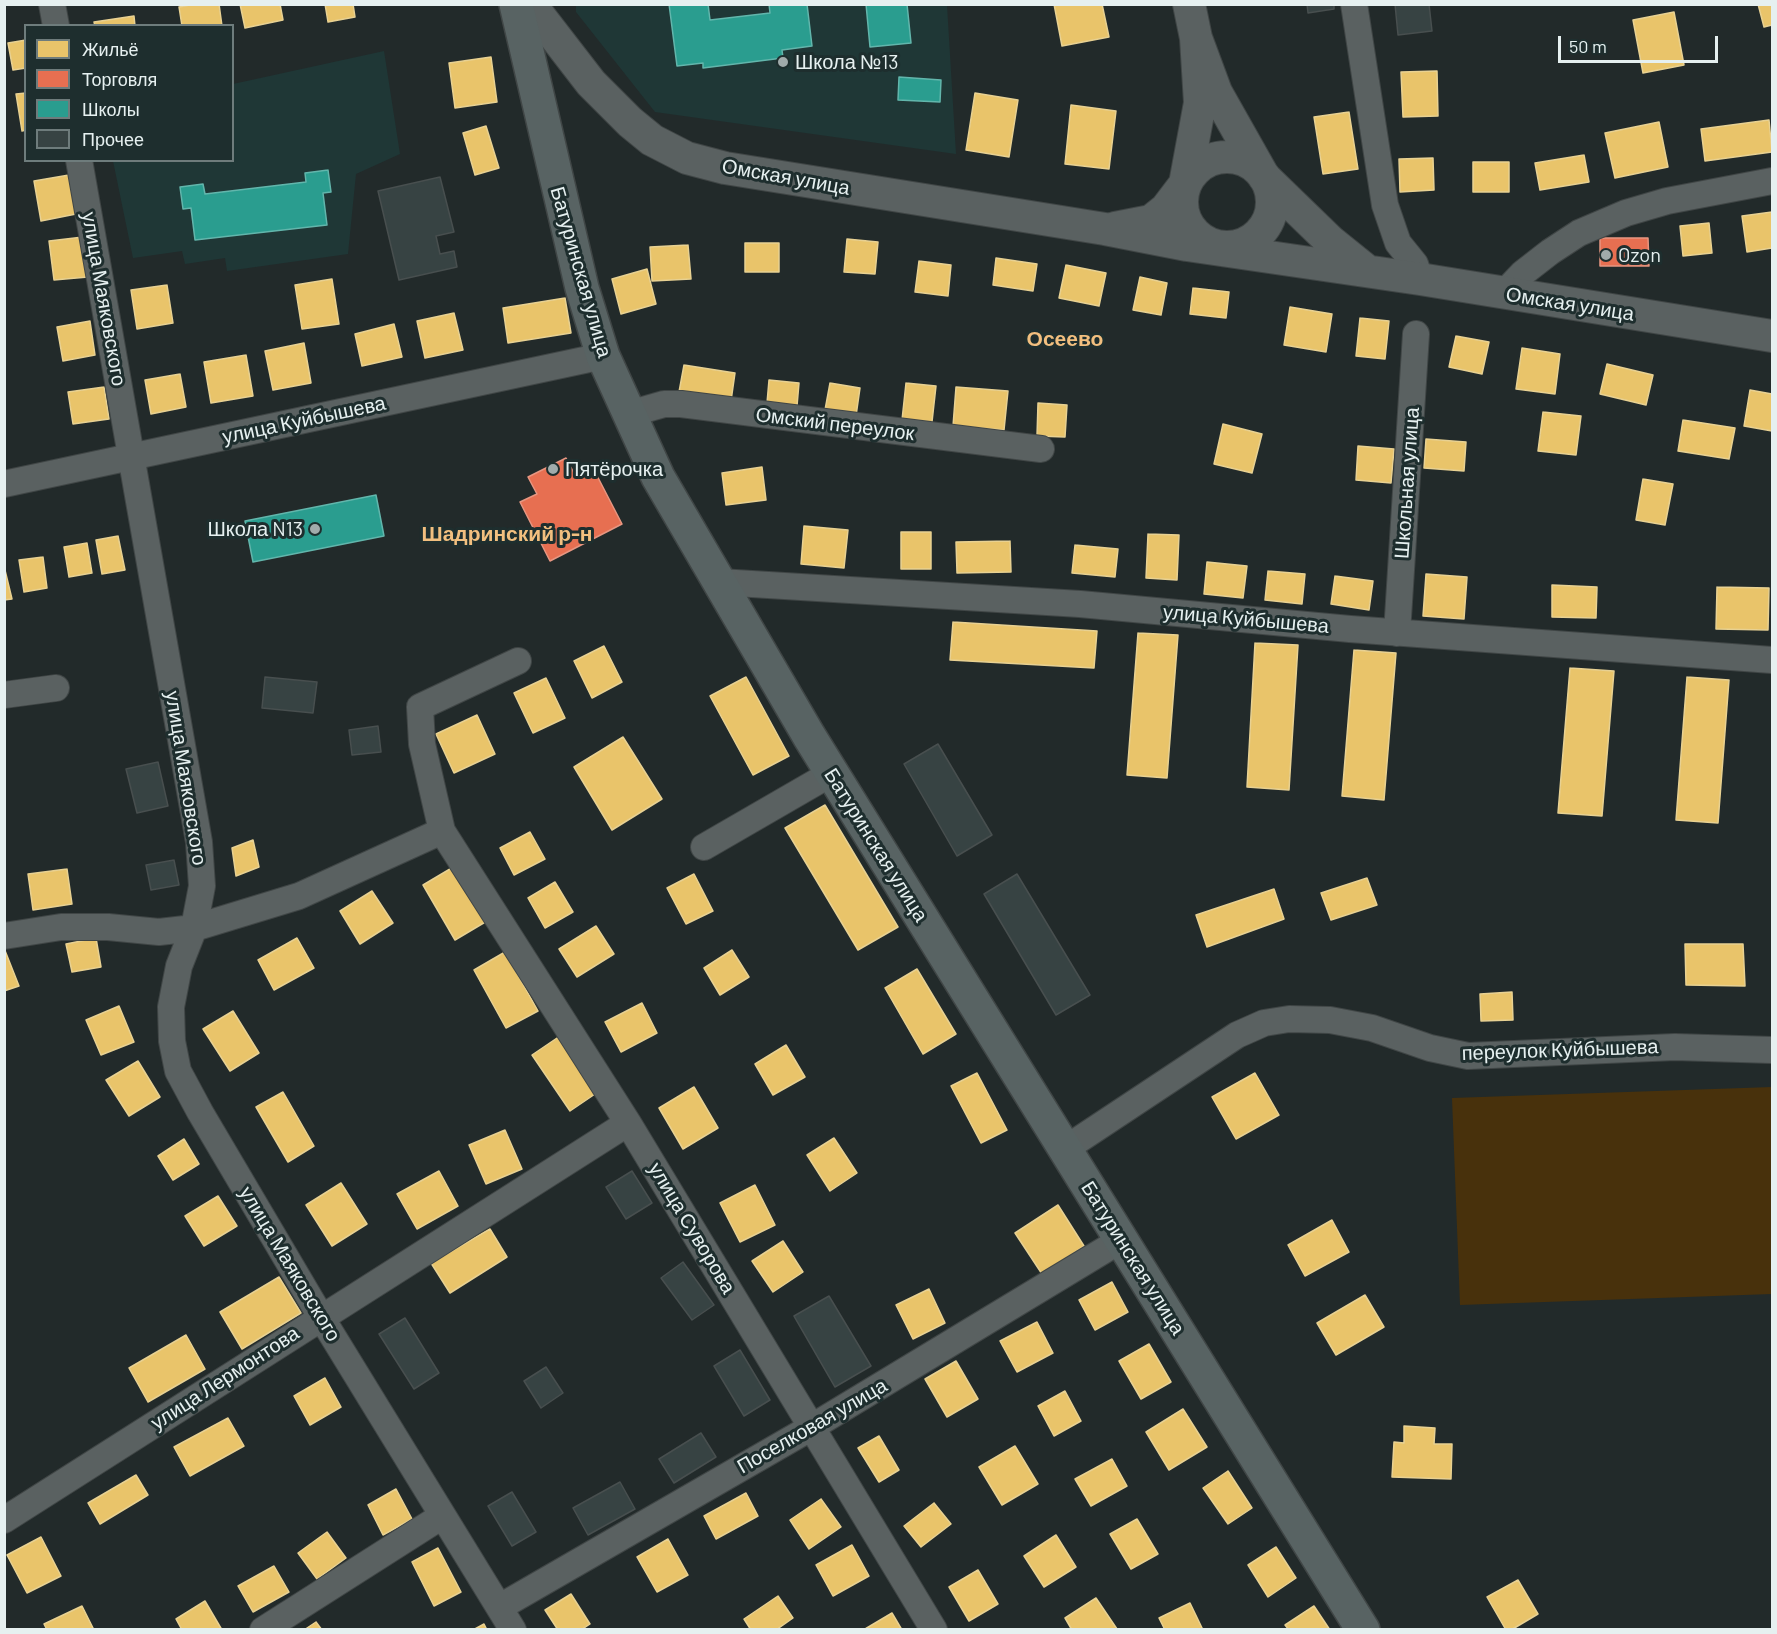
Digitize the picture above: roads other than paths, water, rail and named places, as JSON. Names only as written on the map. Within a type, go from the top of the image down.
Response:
[{"type":"main road","name":"Батуринская улица","points":[[516,4],[565,223],[603,356],[658,477],[832,773],[1363,1629]]},
{"type":"street","points":[[52,4],[56,24]]},
{"type":"street","name":"Омская улица","points":[[530,4],[591,83],[622,114],[651,140],[687,158],[725,168],[1773,336]]},
{"type":"street","points":[[1189,4],[1196,38],[1199,119],[1181,204],[1186,223],[1203,241],[1221,249],[1235,247],[1250,241],[1267,223],[1272,200],[1264,177],[1216,92],[1196,38]]},
{"type":"street","points":[[1354,4],[1385,205],[1398,243],[1415,264],[1420,279]]},
{"type":"street","points":[[1185,184],[1200,165],[1222,157],[1246,161],[1330,241],[1367,271]]},
{"type":"street","name":"улица Маяковского","points":[[79,162],[199,842],[202,886],[194,928],[179,966],[171,1007],[172,1041],[178,1071],[321,1317],[513,1629]]},
{"type":"street","points":[[1504,293],[1523,273],[1550,252],[1579,233],[1626,213],[1666,201],[1773,181]]},
{"type":"street","name":"Омская улица","points":[[1105,229],[1137,226],[1151,221],[1166,208],[1185,184]]},
{"type":"street","name":"Школьная улица","points":[[1397,633],[1416,334]]},
{"type":"street","name":"улица Куйбышева","points":[[4,484],[603,356]]},
{"type":"street","name":"Омский переулок","points":[[629,414],[664,405],[681,405],[1041,449]]},
{"type":"street","name":"улица Куйбышева","points":[[719,582],[1080,604],[1397,633],[1773,660]]},
{"type":"street","name":"улица Суворова","points":[[518,661],[420,707],[422,744],[442,831],[628,1123],[934,1629]]},
{"type":"street","points":[[4,695],[56,688]]},
{"type":"street","points":[[704,847],[832,773]]},
{"type":"street","points":[[4,936],[61,927],[108,927],[159,932],[194,928],[299,896],[442,831]]},
{"type":"street","name":"переулок Куйбышева","points":[[1065,1149],[1237,1035],[1264,1023],[1289,1019],[1330,1020],[1372,1028],[1430,1048],[1468,1056],[1674,1047],[1773,1050]]},
{"type":"street","name":"улица Лермонтова","points":[[4,1520],[628,1123]]},
{"type":"street","name":"Поселковая улица","points":[[500,1607],[812,1427],[1121,1240]]},
{"type":"street","points":[[263,1629],[442,1516]]},
{"type":"place","name":"Школа №13","points":[[783,62]]},
{"type":"place","name":"Ozon","points":[[1606,255]]},
{"type":"place","name":"Пятёрочка","points":[[553,469]]},
{"type":"place","name":"Школа N13","points":[[315,529]]},
{"type":"district","name":"Осеево","points":[[1065,339]]},
{"type":"district","name":"Шадринский р-н","points":[[507,534]]}]
